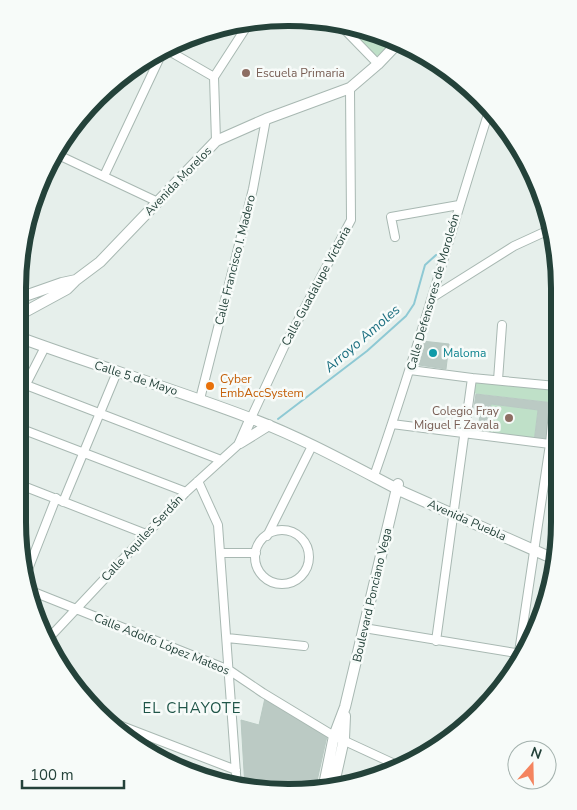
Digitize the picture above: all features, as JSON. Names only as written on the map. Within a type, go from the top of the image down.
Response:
[{"type":"street","points":[[216,141],[214,77],[245,30]]},
{"type":"street","points":[[348,33],[378,64]]},
{"type":"street","points":[[350,88],[393,48]]},
{"type":"street","points":[[173,53],[214,77]]},
{"type":"street","points":[[104,176],[159,60]]},
{"type":"street","name":"Avenida Morelos","points":[[26,296],[76,280],[100,262],[216,141],[266,119],[350,88]]},
{"type":"street","name":"Calle Guadalupe Victoria","points":[[250,418],[284,347],[351,220],[350,88]]},
{"type":"street","name":"Calle Defensores de Moroleón","points":[[378,477],[392,424],[433,297],[459,205],[487,117]]},
{"type":"street","name":"Calle Francisco I. Madero","points":[[200,399],[253,189],[266,119]]},
{"type":"street","points":[[61,156],[158,202]]},
{"type":"street","points":[[395,237],[391,217],[459,205]]},
{"type":"street","points":[[433,297],[514,246],[545,232]]},
{"type":"street","points":[[26,311],[68,289],[76,280]]},
{"type":"street","points":[[498,380],[502,325]]},
{"type":"street","name":"Calle 5 de Mayo","points":[[26,340],[250,418]]},
{"type":"street","points":[[45,347],[26,385],[221,460]]},
{"type":"street","points":[[410,370],[551,385]]},
{"type":"street","points":[[30,566],[83,452],[117,372]]},
{"type":"street","points":[[436,641],[472,378]]},
{"type":"street","name":"Avenida Puebla","points":[[250,418],[269,425],[455,512],[535,547],[549,551]]},
{"type":"street","name":"Calle Aquiles Serdán","points":[[240,443],[250,418]]},
{"type":"street","points":[[392,424],[550,444]]},
{"type":"street","name":"Calle Aquiles Serdán","points":[[52,635],[186,492],[240,443],[269,425]]},
{"type":"street","points":[[26,431],[186,492]]},
{"type":"street","points":[[522,641],[551,434]]},
{"type":"street","points":[[266,536],[281,530],[289,530],[299,535],[307,546],[309,554],[305,570],[293,582],[275,584],[266,579],[261,574],[256,562],[256,554],[312,446]]},
{"type":"street","points":[[198,481],[218,526],[237,779]]},
{"type":"street","name":"Boulevard Ponciano Vega","points":[[326,781],[339,738],[397,486]]},
{"type":"street","points":[[26,487],[146,534]]},
{"type":"street","name":"Avenida Puebla","points":[[535,547],[549,556]]},
{"type":"street","points":[[220,553],[256,554]]},
{"type":"street","name":"Calle Adolfo López Mateos","points":[[36,593],[229,670],[263,693],[339,738],[393,762]]},
{"type":"street","points":[[364,628],[515,654]]},
{"type":"street","points":[[227,638],[304,646]]},
{"type":"street","points":[[126,728],[236,770]]},
{"type":"street","name":"Boulevard Ponciano Vega","points":[[334,780],[339,738]]},
{"type":"green space","points":[[352,34],[389,46],[379,56],[372,55]]},
{"type":"green space","points":[[472,378],[551,386],[551,403],[470,393]]},
{"type":"green space","points":[[491,404],[538,410],[534,442],[486,436]]},
{"type":"building","name":"Maloma","points":[[422,341],[449,344],[446,369],[419,365],[416,361]]},
{"type":"building","points":[[476,394],[551,403],[550,444],[534,442],[538,410],[491,404],[486,436],[477,435],[480,415],[473,414]]},
{"type":"building","points":[[265,698],[327,736],[317,782],[288,784],[245,780],[241,720],[259,725]]},
{"type":"waterway","name":"Arroyo Amoles","points":[[278,419],[367,351],[406,316],[414,304],[425,265],[436,255]]},
{"type":"place","name":"Escuela Primaria","points":[[246,73]]},
{"type":"place","name":"Maloma","points":[[433,353]]},
{"type":"place","name":"Cyber EmbAccSystem","points":[[210,386]]},
{"type":"place","name":"Colegio Fray Miguel F Zavala","points":[[509,418]]},
{"type":"district","name":"EL CHAYOTE","points":[[192,708]]}]
